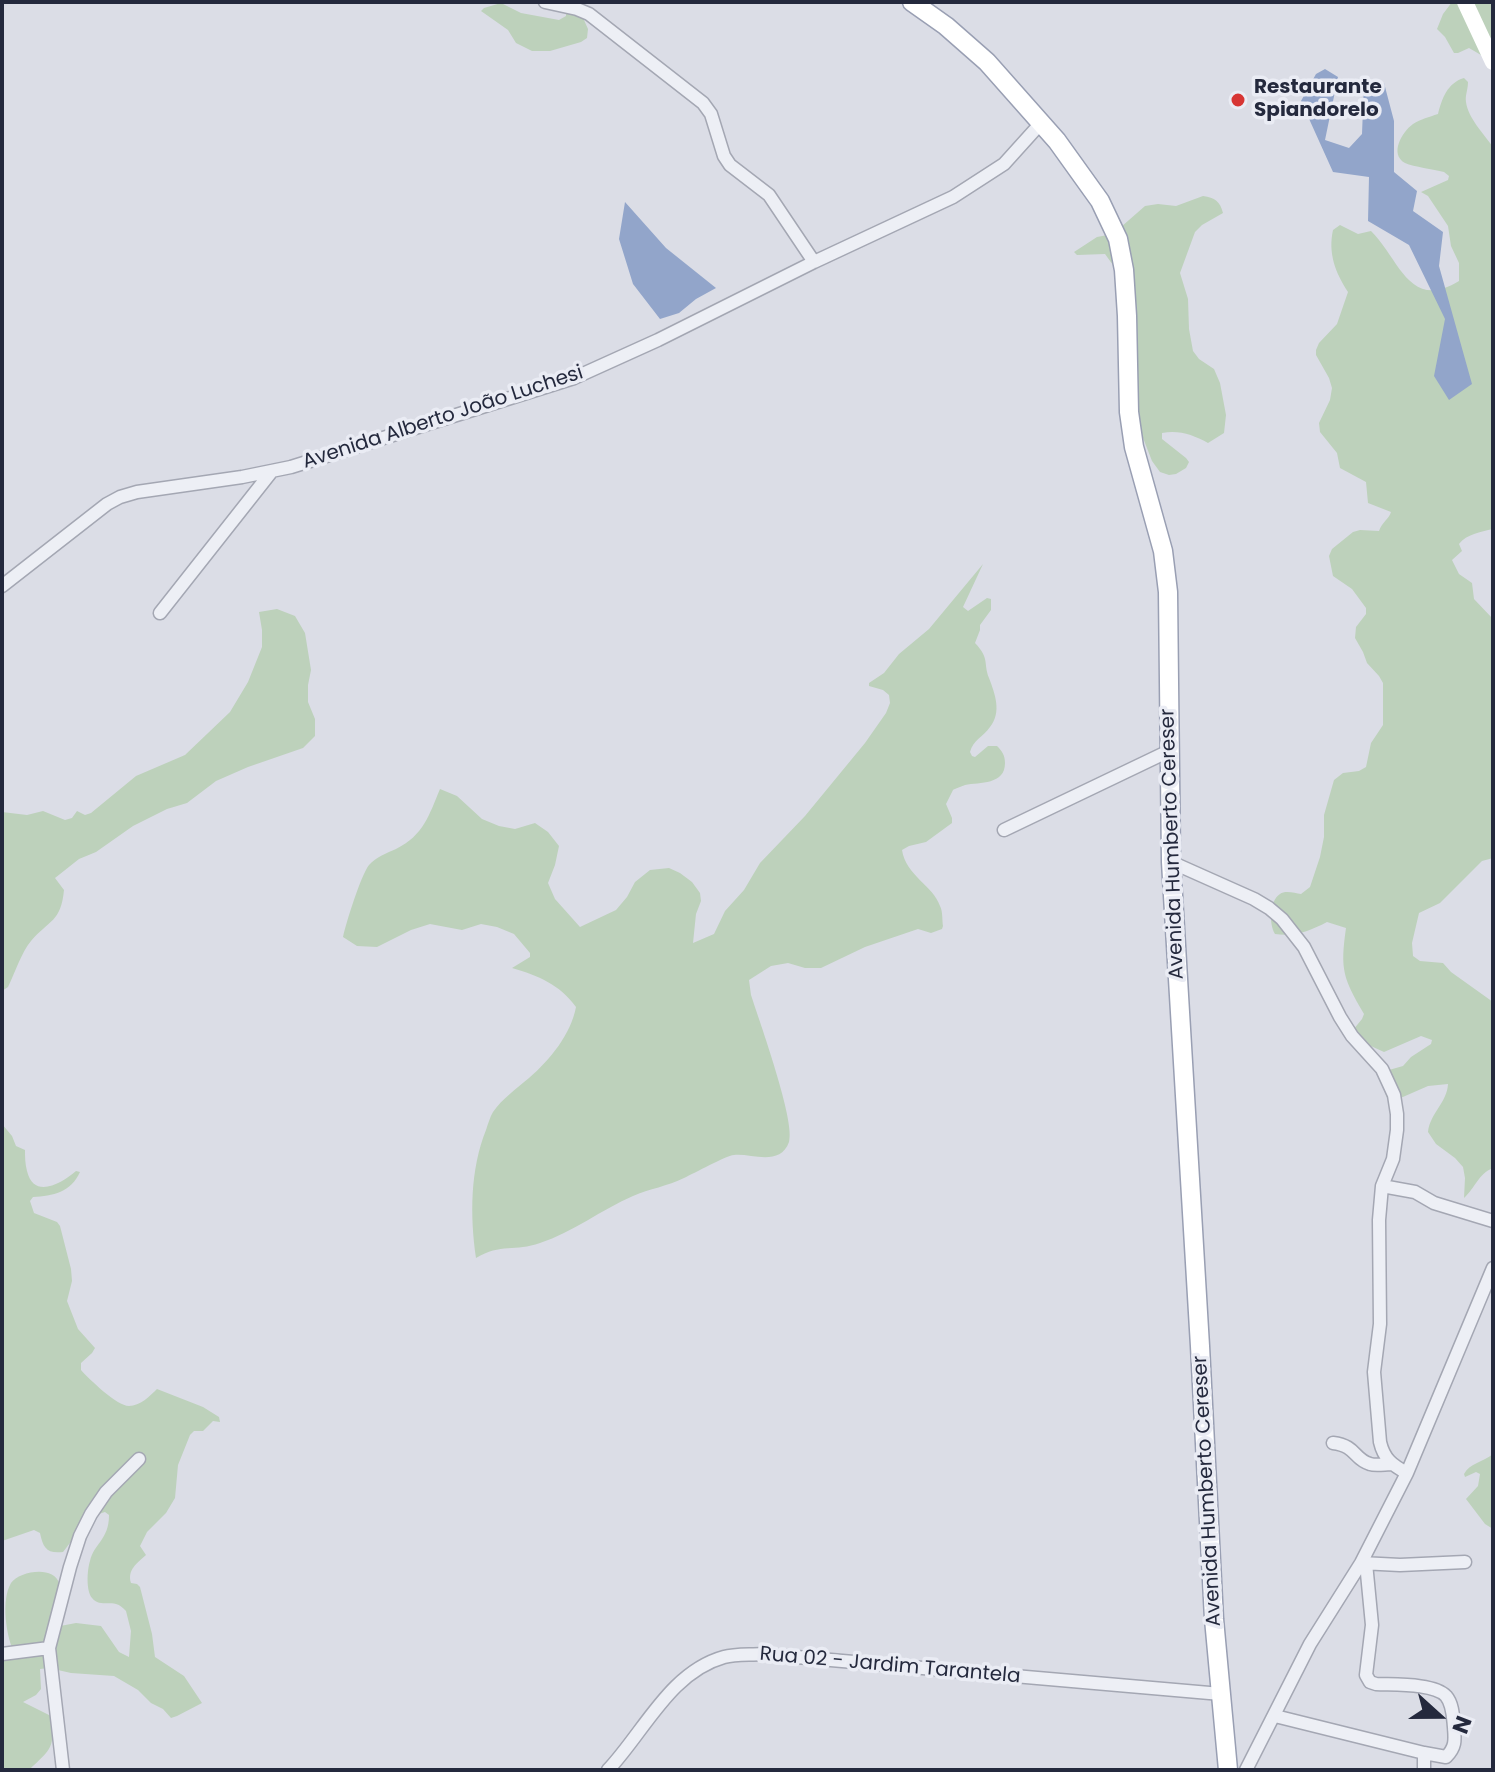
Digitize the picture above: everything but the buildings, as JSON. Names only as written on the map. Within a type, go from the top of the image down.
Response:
[{"type":"main road","name":"Avenida Humberto Cereser","points":[[912,2],[946,26],[987,62],[1057,141],[1100,201],[1118,239],[1124,270],[1129,412],[1134,447],[1163,551],[1168,592],[1171,862],[1214,1619],[1227,1762]]},
{"type":"street","points":[[545,2],[589,14],[703,103],[711,114],[717,139],[730,165],[769,195],[814,262]]},
{"type":"street","points":[[1465,2],[1493,62]]},
{"type":"street","name":"Avenida Alberto João Luchesi","points":[[2,586],[120,497],[272,471],[574,378],[953,197],[1004,164],[1041,123]]},
{"type":"street","points":[[160,613],[272,471]]},
{"type":"street","points":[[1004,830],[1169,751]]},
{"type":"street","points":[[1171,862],[1269,908],[1282,919],[1304,947],[1352,1036],[1382,1069],[1394,1095],[1397,1130],[1393,1159],[1382,1186],[1380,1324],[1374,1372],[1383,1453],[1391,1464],[1407,1473]]},
{"type":"street","points":[[1382,1186],[1415,1192],[1434,1203],[1493,1221]]},
{"type":"street","points":[[1246,1770],[1310,1644],[1364,1563],[1407,1473],[1493,1268]]},
{"type":"street","points":[[1333,1443],[1346,1445],[1359,1458],[1371,1464],[1391,1464]]},
{"type":"street","points":[[63,1770],[49,1648],[80,1536],[106,1492],[139,1459]]},
{"type":"street","points":[[1364,1563],[1465,1562]]},
{"type":"street","points":[[1275,1716],[1424,1753],[1446,1757],[1453,1749],[1456,1741],[1447,1697],[1427,1687],[1376,1684],[1370,1682],[1366,1675],[1372,1625],[1364,1563]]},
{"type":"street","points":[[2,1654],[49,1648]]},
{"type":"street","name":"Rua 02 - Jardim Tarantela","points":[[608,1770],[672,1689],[688,1675],[724,1657],[762,1654],[1221,1694]]},
{"type":"street","points":[[1227,1762],[1256,1749]]},
{"type":"street","points":[[1424,1753],[1424,1770]]},
{"type":"green space","points":[[556,2],[576,2],[588,29],[587,38],[550,51],[532,51],[516,43],[508,30],[481,11],[501,3],[521,13],[559,20],[566,16],[566,10]]},
{"type":"green space","points":[[1452,2],[1493,2],[1493,62],[1469,48],[1454,53],[1437,29]]},
{"type":"green space","points":[[1464,78],[1468,82],[1467,108],[1493,147],[1493,529],[1462,541],[1459,544],[1462,551],[1452,560],[1459,574],[1472,583],[1474,599],[1493,619],[1493,858],[1482,861],[1440,903],[1419,913],[1412,943],[1413,956],[1420,961],[1443,963],[1493,1002],[1493,1168],[1464,1198],[1463,1167],[1436,1144],[1428,1132],[1448,1084],[1428,1086],[1396,1100],[1387,1098],[1386,1094],[1389,1070],[1403,1066],[1432,1040],[1421,1036],[1384,1052],[1362,1042],[1353,1030],[1364,1014],[1345,973],[1343,954],[1346,928],[1327,922],[1289,935],[1275,934],[1271,919],[1276,897],[1287,892],[1301,894],[1310,887],[1320,857],[1324,815],[1334,780],[1343,773],[1366,767],[1371,743],[1383,725],[1383,683],[1367,663],[1355,638],[1356,627],[1366,614],[1366,608],[1352,589],[1333,576],[1329,556],[1332,549],[1353,532],[1379,531],[1391,512],[1368,503],[1366,482],[1340,468],[1337,453],[1320,432],[1319,423],[1332,388],[1316,350],[1337,324],[1348,292],[1334,262],[1331,247],[1333,230],[1340,225],[1358,234],[1371,231],[1407,278],[1417,286],[1428,290],[1442,289],[1459,281],[1459,263],[1451,246],[1448,226],[1428,196],[1421,192],[1448,180],[1449,176],[1444,172],[1405,163],[1400,159],[1398,149],[1401,137],[1409,128],[1438,114],[1449,88]]},
{"type":"green space","points":[[1203,196],[1216,201],[1223,213],[1195,232],[1180,273],[1188,299],[1193,351],[1214,369],[1220,383],[1226,415],[1224,433],[1208,443],[1186,434],[1162,433],[1162,439],[1189,462],[1186,468],[1169,475],[1160,472],[1152,461],[1138,425],[1123,279],[1105,254],[1077,255],[1074,252],[1097,237],[1113,234],[1145,206],[1176,206]]},
{"type":"green space","points":[[983,564],[963,607],[968,611],[987,598],[991,599],[991,610],[980,625],[975,643],[984,657],[997,709],[994,721],[973,744],[970,752],[975,757],[988,746],[997,746],[1002,751],[1004,770],[991,781],[953,790],[946,804],[952,823],[926,842],[902,850],[914,874],[937,899],[942,911],[942,929],[931,933],[918,929],[865,947],[821,968],[788,963],[771,966],[749,980],[787,1114],[790,1131],[785,1150],[772,1157],[730,1156],[678,1181],[633,1196],[552,1238],[531,1246],[485,1253],[476,1258],[472,1210],[474,1177],[490,1118],[501,1103],[552,1055],[570,1027],[576,1007],[563,992],[548,982],[512,968],[530,957],[530,953],[514,934],[497,927],[481,924],[462,930],[430,924],[377,947],[357,946],[343,937],[358,888],[369,865],[419,831],[440,789],[457,796],[482,819],[499,826],[515,829],[535,823],[548,832],[559,846],[548,883],[555,899],[580,927],[616,910],[635,882],[650,870],[669,868],[692,882],[700,893],[693,943],[714,934],[725,911],[744,890],[760,863],[805,816],[886,713],[889,695],[869,686],[869,683],[884,673],[899,654],[929,629]]},
{"type":"green space","points":[[277,609],[295,616],[305,633],[311,670],[308,702],[315,719],[315,736],[303,748],[216,781],[187,803],[133,826],[96,852],[79,859],[55,878],[64,890],[60,909],[27,946],[8,987],[2,991],[2,812],[27,815],[43,811],[65,820],[72,818],[77,811],[85,815],[136,776],[185,755],[230,712],[248,682],[262,647],[259,612]]},
{"type":"green space","points":[[2,1124],[16,1146],[25,1150],[27,1171],[36,1185],[56,1184],[76,1171],[80,1172],[66,1188],[54,1194],[33,1197],[30,1201],[34,1213],[60,1226],[71,1269],[72,1281],[67,1301],[78,1329],[95,1348],[81,1363],[81,1370],[124,1405],[137,1404],[157,1389],[203,1407],[219,1417],[220,1422],[213,1421],[203,1431],[194,1431],[190,1435],[178,1465],[175,1498],[166,1513],[147,1532],[140,1546],[146,1555],[130,1574],[131,1583],[140,1587],[155,1657],[184,1676],[202,1703],[171,1718],[138,1690],[114,1676],[40,1669],[41,1689],[23,1702],[51,1716],[52,1741],[47,1752],[29,1770],[2,1770],[2,1656],[13,1650],[6,1617],[6,1598],[11,1583],[28,1573],[44,1572],[56,1577],[60,1587],[55,1627],[76,1623],[101,1626],[119,1652],[129,1657],[131,1631],[124,1609],[116,1604],[97,1602],[89,1591],[90,1561],[108,1523],[109,1515],[105,1512],[87,1523],[63,1552],[47,1549],[40,1533],[34,1530],[2,1541]]},
{"type":"green space","points":[[1493,1454],[1493,1529],[1485,1524],[1466,1499],[1478,1486],[1480,1474],[1476,1472],[1465,1477],[1464,1474]]},
{"type":"water","points":[[1325,69],[1338,77],[1325,140],[1349,148],[1362,134],[1364,83],[1384,83],[1394,121],[1394,172],[1417,191],[1413,211],[1443,232],[1439,266],[1472,384],[1449,400],[1434,376],[1445,319],[1409,245],[1368,221],[1369,177],[1333,172],[1301,101],[1316,74]]},
{"type":"water","points":[[625,202],[666,248],[716,288],[679,313],[660,319],[633,284],[619,239]]},
{"type":"place","name":"Restaurante Spiandorelo","points":[[1238,100]]}]
